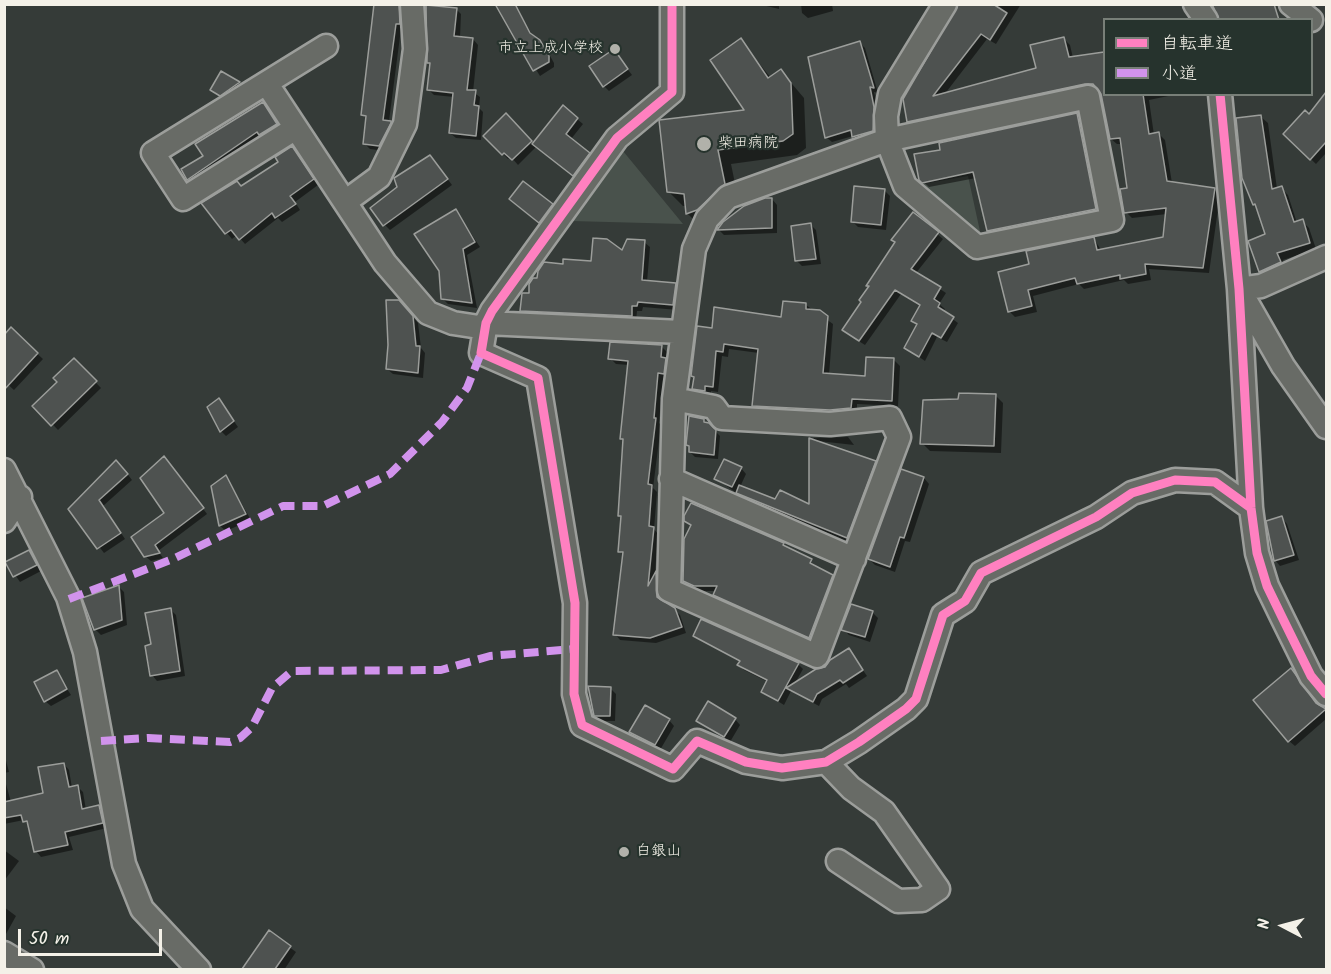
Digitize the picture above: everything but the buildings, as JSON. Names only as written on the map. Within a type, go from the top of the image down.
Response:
[{"type":"street","points":[[345,202],[379,177],[405,124],[415,49],[412,4]]},
{"type":"street","points":[[267,84],[385,263],[428,313],[453,323],[479,327],[486,323],[617,138],[672,92],[672,4]]},
{"type":"street","points":[[674,399],[714,406],[722,418],[830,424],[890,418],[899,437],[817,656],[669,590],[674,399],[681,332],[694,249],[707,219],[728,197],[887,140],[1088,97],[1112,220],[977,247],[905,186],[887,140],[886,116],[890,94],[945,4]]},
{"type":"street","points":[[1195,4],[1205,18]]},
{"type":"street","points":[[1292,4],[1309,18]]},
{"type":"street","points":[[1313,22],[1326,32]]},
{"type":"street","points":[[296,128],[183,199],[153,153],[326,46]]},
{"type":"street","points":[[1220,96],[1239,289],[1251,508],[1257,553],[1267,586],[1311,676],[1326,694]]},
{"type":"street","points":[[1239,289],[1262,286],[1326,257]]},
{"type":"street","points":[[1239,289],[1283,366],[1326,427]]},
{"type":"street","points":[[486,323],[681,332]]},
{"type":"street","points":[[486,323],[481,353],[538,378],[575,603],[574,694],[582,725],[673,769],[697,741],[746,762],[782,768],[826,762],[906,709],[915,699],[943,615],[965,601],[981,573],[1096,517],[1132,493],[1176,480],[1215,482],[1251,508]]},
{"type":"street","points":[[4,470],[68,597],[85,652],[124,864],[142,909],[199,969]]},
{"type":"street","points":[[671,479],[854,559]]},
{"type":"street","points":[[4,521],[20,498]]},
{"type":"street","points":[[826,762],[852,788],[884,812],[938,889],[922,900],[898,901],[876,884],[838,861]]},
{"type":"street","points":[[4,953],[32,969]]},
{"type":"shaded area","points":[[623,151],[683,224],[571,221]]},
{"type":"shaded area","points":[[968,176],[981,236],[917,185]]},
{"type":"marked path","points":[[69,599],[173,559],[283,506],[323,506],[390,474],[442,422],[467,388],[481,353]]},
{"type":"marked path","points":[[101,741],[148,738],[230,742],[240,738],[252,727],[272,688],[292,671],[441,670],[490,656],[574,649]]},
{"type":"cycle path","points":[[672,4],[672,92],[617,138],[492,311],[486,323],[481,353],[538,378],[575,603],[574,694],[582,725],[673,769],[697,741],[746,762],[782,768],[826,762],[859,742],[906,709],[916,699],[943,615],[965,601],[981,573],[1096,517],[1132,493],[1175,480],[1215,482],[1251,508]]},
{"type":"cycle path","points":[[1220,96],[1239,289],[1251,508],[1257,553],[1267,586],[1282,617],[1311,676],[1326,694]]},
{"type":"place","name":"市立上成小学校","points":[[615,49]]},
{"type":"place","name":"柴田病院","points":[[704,144]]},
{"type":"place","name":"白銀山","points":[[624,852]]}]
